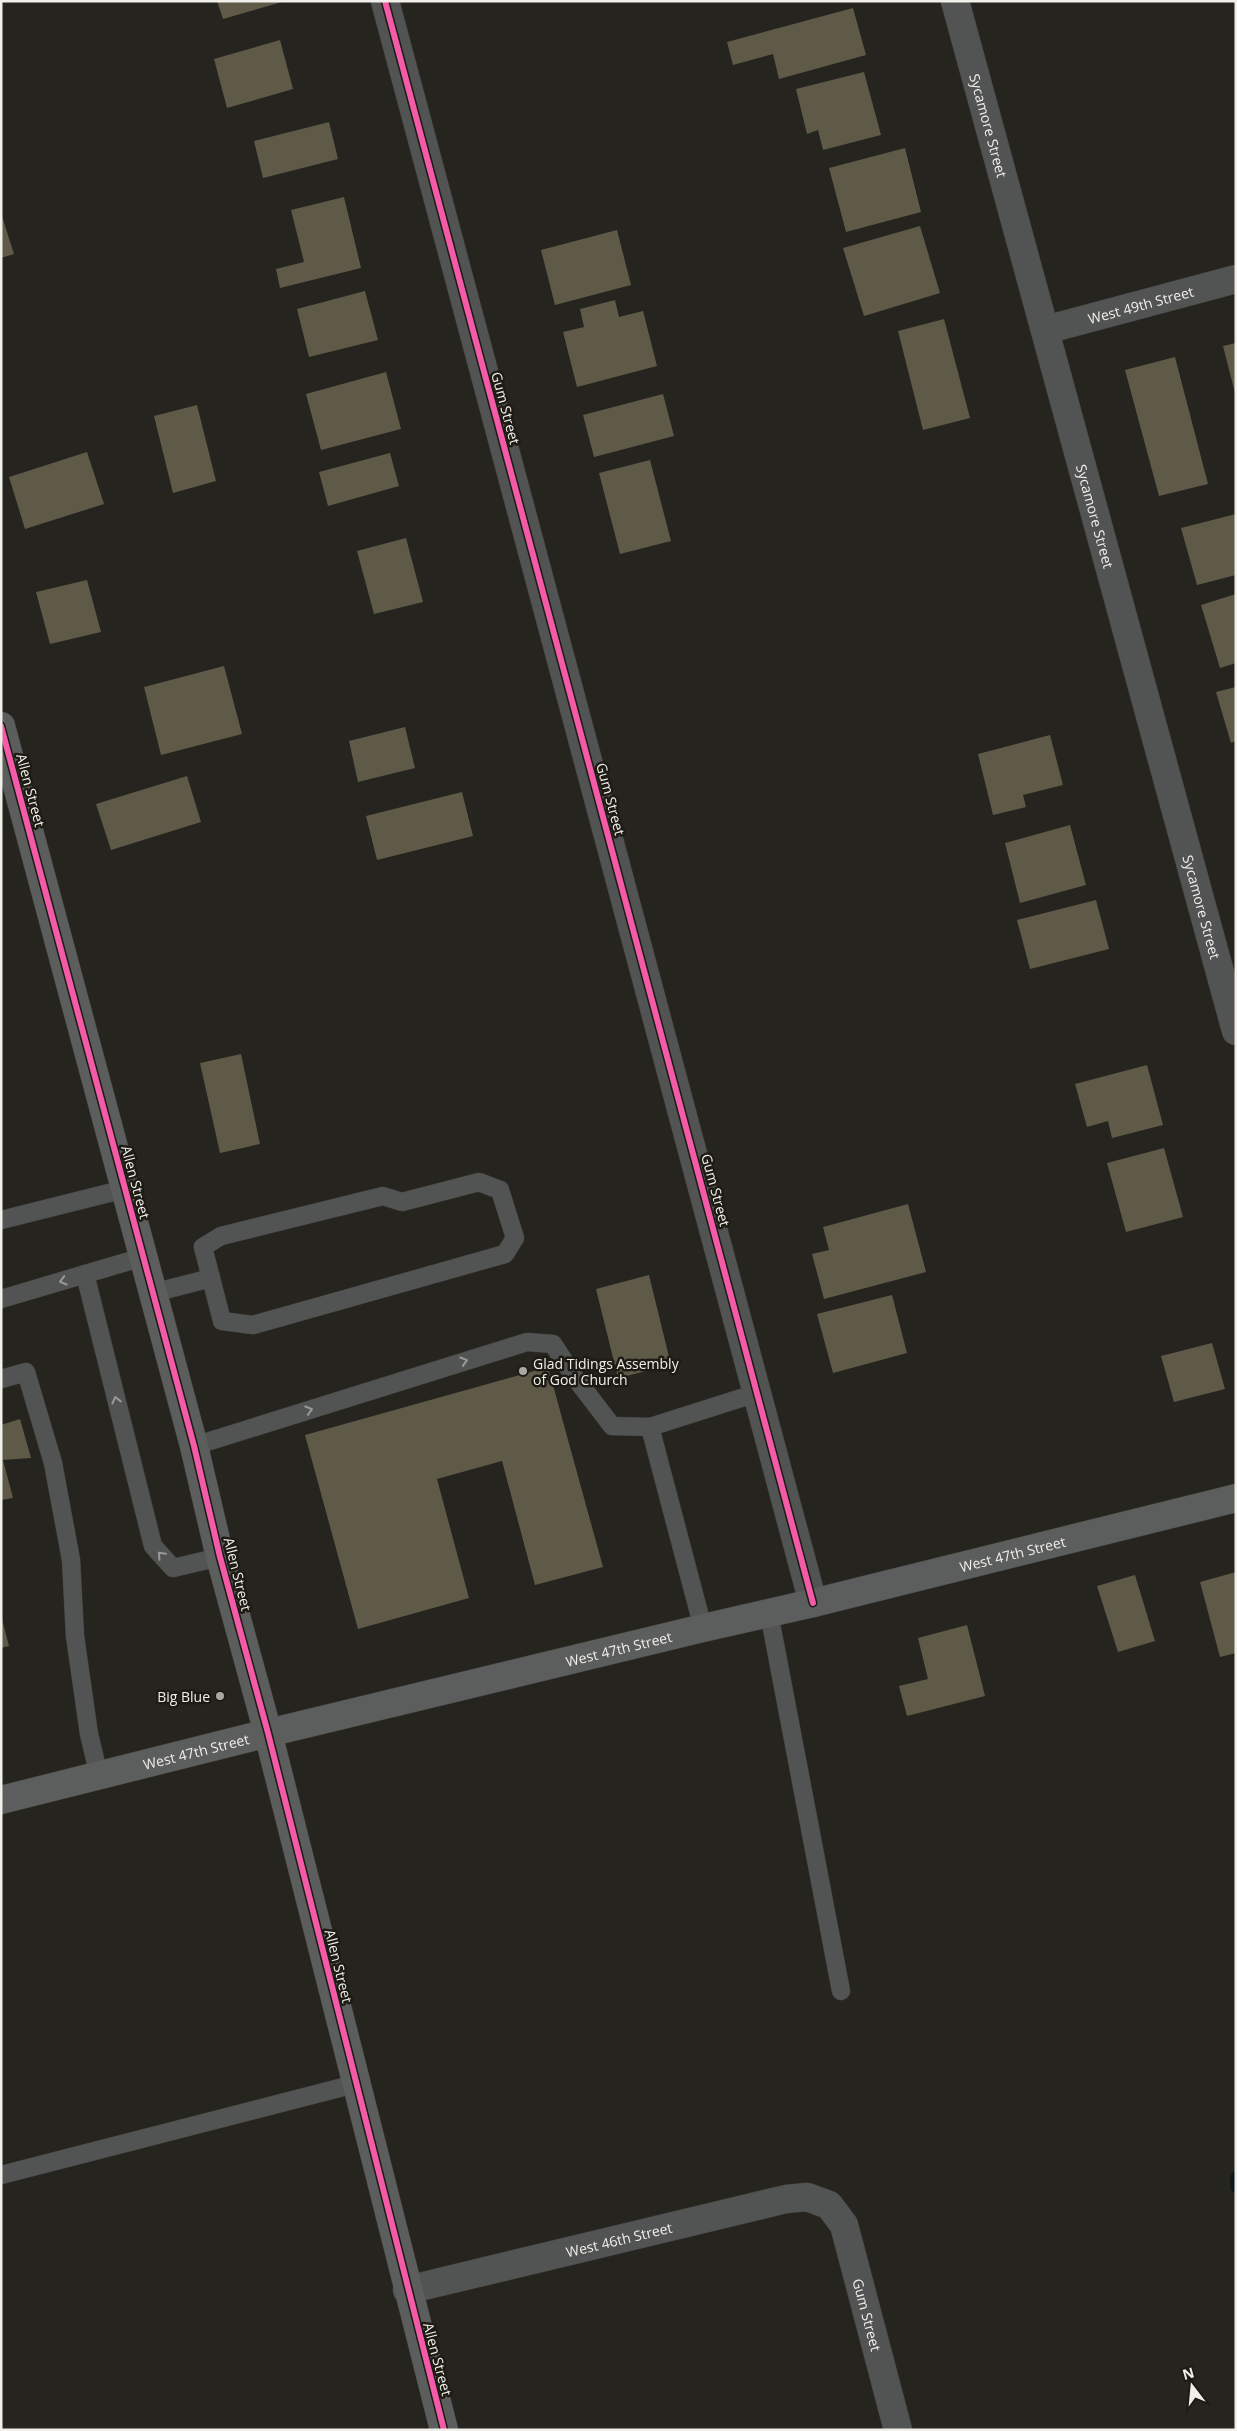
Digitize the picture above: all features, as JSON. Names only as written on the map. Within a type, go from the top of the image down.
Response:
[{"type":"street","name":"Gum Street","points":[[384,1],[813,1603]]},
{"type":"street","name":"Sycamore Street","points":[[955,1],[1236,1031]]},
{"type":"street","name":"West 49th Street","points":[[1045,330],[1236,279]]},
{"type":"street","name":"Allen Street","points":[[1,726],[194,1446],[220,1557],[268,1733],[407,2290],[444,2430]]},
{"type":"street","name":"West 47th Street","points":[[1,1800],[268,1733],[813,1603],[1236,1498]]},
{"type":"street","name":"West 46th Street","points":[[407,2290],[786,2199],[807,2197],[829,2205]]},
{"type":"street","name":"Gum Street","points":[[829,2205],[844,2224],[898,2430]]},
{"type":"lane","points":[[479,1182],[500,1190],[515,1238],[505,1254],[252,1325],[222,1321],[211,1278],[203,1247],[221,1236],[383,1196],[402,1202],[479,1182]]},
{"type":"lane","points":[[1,1220],[125,1189]]},
{"type":"lane","points":[[1,1299],[143,1258]]},
{"type":"lane","points":[[85,1274],[153,1546],[173,1568],[220,1557]]},
{"type":"lane","points":[[153,1294],[211,1278]]},
{"type":"lane","points":[[194,1446],[527,1342],[553,1344],[573,1375],[612,1426],[650,1427],[757,1393]]},
{"type":"lane","points":[[1,1379],[26,1372],[53,1463],[71,1560],[75,1636],[89,1734],[99,1776]]},
{"type":"lane","points":[[650,1427],[703,1628]]},
{"type":"lane","points":[[769,1613],[841,1991]]},
{"type":"lane","points":[[1,2175],[355,2084]]},
{"type":"building","points":[[217,1],[282,1],[282,2],[223,19]]},
{"type":"building","points":[[853,8],[866,55],[779,79],[773,54],[733,65],[727,42]]},
{"type":"building","points":[[280,40],[293,89],[227,108],[214,59]]},
{"type":"building","points":[[864,72],[881,135],[823,150],[818,130],[807,134],[796,89]]},
{"type":"building","points":[[329,122],[338,159],[263,178],[254,141]]},
{"type":"building","points":[[905,148],[921,212],[846,232],[829,168]]},
{"type":"building","points":[[344,197],[361,268],[280,288],[276,269],[304,262],[291,210]]},
{"type":"building","points":[[1,213],[14,254],[1,258]]},
{"type":"building","points":[[920,226],[940,293],[864,316],[843,248]]},
{"type":"building","points":[[617,230],[631,285],[555,305],[541,250]]},
{"type":"building","points":[[365,291],[378,340],[309,357],[297,309]]},
{"type":"building","points":[[615,300],[619,317],[643,311],[657,366],[577,387],[563,332],[584,327],[580,309]]},
{"type":"building","points":[[944,319],[970,418],[923,430],[898,331]]},
{"type":"building","points":[[1236,343],[1236,393],[1235,393],[1223,346]]},
{"type":"building","points":[[1175,357],[1208,484],[1159,496],[1125,370]]},
{"type":"building","points":[[386,372],[401,429],[321,450],[306,394]]},
{"type":"building","points":[[663,394],[674,436],[594,457],[583,415]]},
{"type":"building","points":[[197,405],[216,481],[173,493],[154,416]]},
{"type":"building","points":[[87,452],[104,504],[25,529],[9,477]]},
{"type":"building","points":[[390,453],[399,486],[328,506],[319,472]]},
{"type":"building","points":[[650,460],[671,541],[620,554],[599,473]]},
{"type":"building","points":[[1236,514],[1236,575],[1197,585],[1181,528]]},
{"type":"building","points":[[406,538],[423,602],[374,614],[357,551]]},
{"type":"building","points":[[87,580],[101,632],[50,644],[36,592]]},
{"type":"building","points":[[1236,594],[1236,663],[1220,668],[1201,605]]},
{"type":"building","points":[[224,666],[242,734],[161,755],[144,687]]},
{"type":"building","points":[[1236,687],[1236,741],[1231,743],[1216,692]]},
{"type":"building","points":[[405,727],[415,768],[358,782],[349,741]]},
{"type":"building","points":[[1050,735],[1063,785],[1023,795],[1026,807],[993,815],[978,754]]},
{"type":"building","points":[[187,776],[201,822],[111,850],[96,804]]},
{"type":"building","points":[[462,792],[473,836],[377,860],[366,816]]},
{"type":"building","points":[[1070,825],[1086,885],[1020,903],[1005,843]]},
{"type":"building","points":[[1096,900],[1109,949],[1030,969],[1017,920]]},
{"type":"building","points":[[241,1054],[260,1144],[220,1153],[200,1063]]},
{"type":"building","points":[[1147,1065],[1163,1125],[1112,1138],[1108,1121],[1087,1127],[1075,1084]]},
{"type":"building","points":[[1164,1148],[1183,1217],[1126,1232],[1107,1163]]},
{"type":"building","points":[[908,1204],[926,1272],[824,1299],[812,1254],[829,1250],[823,1227]]},
{"type":"building","points":[[649,1275],[671,1365],[618,1378],[596,1289]]},
{"type":"building","points":[[892,1295],[907,1353],[833,1373],[817,1314]]},
{"type":"building","points":[[1212,1343],[1225,1389],[1174,1402],[1161,1356]]},
{"type":"building","points":[[548,1367],[603,1567],[535,1585],[502,1461],[437,1479],[469,1598],[358,1629],[305,1435]]},
{"type":"building","points":[[20,1419],[31,1458],[3,1460],[13,1498],[1,1500],[1,1425]]},
{"type":"building","points":[[1236,1572],[1236,1653],[1220,1657],[1200,1582]]},
{"type":"building","points":[[1135,1575],[1155,1641],[1118,1652],[1097,1586]]},
{"type":"building","points":[[1,1615],[9,1646],[1,1648]]},
{"type":"building","points":[[967,1625],[985,1696],[907,1716],[899,1686],[928,1679],[918,1638]]},
{"type":"waterway","points":[[1236,2177],[1236,2187]]},
{"type":"cycle path","points":[[385,1],[813,1603]]},
{"type":"cycle path","points":[[1,726],[194,1446],[220,1557],[268,1733],[444,2430]]},
{"type":"place","name":"Glad Tidings Assembly of God Church","points":[[523,1371]]},
{"type":"place","name":"Big Blue","points":[[220,1696]]}]
